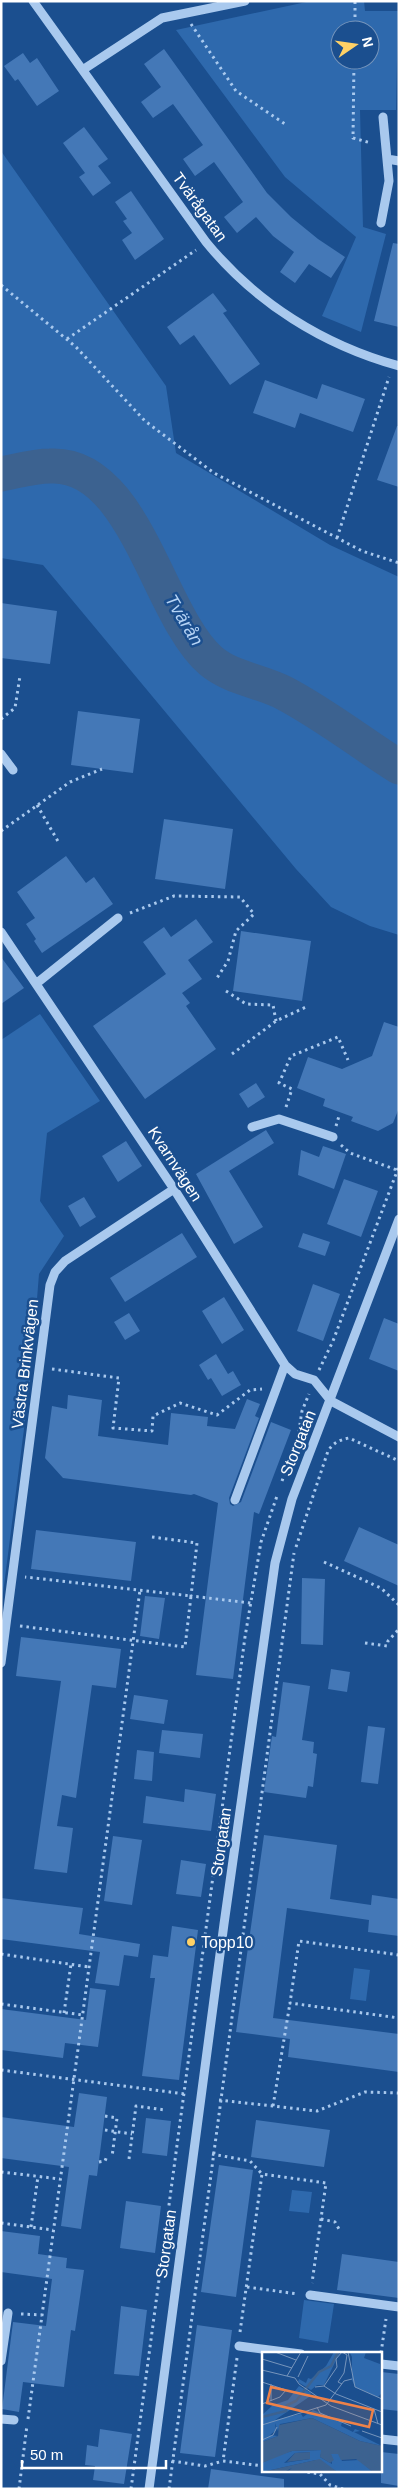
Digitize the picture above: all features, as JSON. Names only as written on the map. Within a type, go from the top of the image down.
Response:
[{"type":"street","name":"Tvärågatan","points":[[33,1],[84,69],[206,242],[244,284],[290,319],[314,332],[396,365]]},
{"type":"street","points":[[84,69],[162,18],[245,1]]},
{"type":"street","points":[[381,223],[389,181],[383,117]]},
{"type":"street","points":[[387,159],[399,161]]},
{"type":"street","points":[[1,754],[13,770]]},
{"type":"street","points":[[37,983],[118,918]]},
{"type":"street","name":"Kvarnvägen","points":[[1,932],[174,1189],[286,1365],[295,1374],[314,1380],[331,1401]]},
{"type":"street","points":[[252,1127],[279,1119],[333,1137]]},
{"type":"street","name":"Västra Brinkvägen","points":[[1,1663],[14,1576],[50,1285],[55,1272],[76,1253],[174,1189]]},
{"type":"street","name":"Storgatan","points":[[149,2489],[269,1592],[292,1499],[399,1219]]},
{"type":"street","points":[[235,1500],[286,1365]]},
{"type":"street","points":[[331,1401],[399,1438]]},
{"type":"street","points":[[310,2295],[399,2307]]},
{"type":"street","points":[[1,2360],[8,2314]]},
{"type":"street","points":[[239,2346],[286,2352]]},
{"type":"street","points":[[382,2364],[399,2366]]},
{"type":"street","points":[[1,2419],[14,2420]]},
{"type":"street","points":[[382,2439],[399,2441]]},
{"type":"path","points":[[355,1],[355,20]]},
{"type":"path","points":[[184,13],[236,92],[285,124]]},
{"type":"path","points":[[354,70],[354,138],[386,147]]},
{"type":"path","points":[[67,339],[206,242]]},
{"type":"path","points":[[1,285],[67,339],[145,421],[214,472],[362,551],[399,563]]},
{"type":"path","points":[[337,538],[396,365]]},
{"type":"path","points":[[1,719],[15,708],[20,676]]},
{"type":"path","points":[[1,831],[70,782],[102,769]]},
{"type":"path","points":[[37,805],[59,842]]},
{"type":"path","points":[[118,918],[174,896],[240,896],[254,914],[236,931],[228,961],[217,978]]},
{"type":"path","points":[[226,991],[246,1004],[272,1005],[276,1021]]},
{"type":"path","points":[[232,1054],[276,1021],[306,1007]]},
{"type":"path","points":[[279,1119],[287,1105],[292,1089],[279,1084],[291,1056],[338,1037],[348,1060]]},
{"type":"path","points":[[298,1437],[302,1411],[314,1380],[333,1341],[398,1168],[350,1153],[333,1137]]},
{"type":"path","points":[[40,1368],[119,1378],[113,1428],[122,1429],[152,1431],[153,1416],[180,1403],[217,1415],[250,1390],[277,1388]]},
{"type":"path","points":[[169,2489],[219,2100],[294,1552],[328,1451],[332,1445],[340,1440],[349,1438],[399,1461]]},
{"type":"path","points":[[6,1625],[186,1648],[198,1543],[152,1537]]},
{"type":"path","points":[[324,1562],[381,1588],[399,1605]]},
{"type":"path","points":[[14,1576],[251,1603]]},
{"type":"path","points":[[19,2489],[140,1590]]},
{"type":"path","points":[[365,1643],[387,1646],[388,1641],[399,1629]]},
{"type":"path","points":[[273,2106],[299,1941],[399,1955]]},
{"type":"path","points":[[1,1954],[89,1967]]},
{"type":"path","points":[[64,2013],[71,1964]]},
{"type":"path","points":[[290,2003],[399,2018]]},
{"type":"path","points":[[1,2004],[83,2016]]},
{"type":"path","points":[[1,2070],[202,2096],[219,2100],[318,2111],[365,2092],[399,2093]]},
{"type":"path","points":[[129,2159],[136,2106],[165,2110]]},
{"type":"path","points":[[105,2116],[117,2118],[112,2157]]},
{"type":"path","points":[[105,2130],[132,2134]]},
{"type":"path","points":[[212,2154],[250,2161],[262,2174],[326,2183],[310,2295],[246,2287]]},
{"type":"path","points":[[99,2162],[104,2161],[107,2156]]},
{"type":"path","points":[[1,2172],[60,2179]]},
{"type":"path","points":[[223,2461],[262,2174]]},
{"type":"path","points":[[31,2227],[38,2176]]},
{"type":"path","points":[[321,2219],[335,2222],[339,2229]]},
{"type":"path","points":[[1,2223],[53,2230]]},
{"type":"path","points":[[381,2352],[387,2306]]},
{"type":"path","points":[[8,2314],[42,2315]]},
{"type":"path","points":[[172,2461],[205,2466],[223,2461],[262,2466]]},
{"type":"path","points":[[307,2472],[320,2474],[330,2485],[343,2489]]},
{"type":"shaded area","points":[[311,1],[364,1],[365,11],[398,11],[396,110],[360,110],[363,227],[386,234],[361,332],[322,316],[356,237],[285,177],[176,30]]},
{"type":"shaded area","points":[[1,151],[166,386],[176,453],[330,545],[399,577],[399,935],[370,926],[331,907],[296,869],[43,565],[1,558]]},
{"type":"shaded area","points":[[40,1014],[100,1101],[47,1133],[40,1201],[64,1236],[39,1274],[31,1374],[1,1609],[1,1040]]},
{"type":"shaded area","points":[[354,1968],[370,1970],[366,2001],[350,1999]]},
{"type":"shaded area","points":[[292,2190],[312,2192],[309,2213],[289,2211]]},
{"type":"shaded area","points":[[304,2300],[334,2304],[328,2343],[299,2338]]},
{"type":"building","points":[[164,49],[267,193],[291,217],[318,239],[345,257],[331,278],[309,264],[295,283],[280,272],[294,252],[273,236],[256,217],[237,233],[224,217],[243,202],[214,162],[195,176],[183,159],[203,145],[173,104],[153,118],[141,102],[161,87],[144,64]]},
{"type":"building","points":[[23,53],[30,63],[37,58],[59,91],[37,106],[18,79],[15,81],[4,66]]},
{"type":"building","points":[[84,127],[108,159],[98,166],[111,183],[93,196],[79,177],[85,173],[63,143]]},
{"type":"building","points":[[131,191],[164,239],[135,260],[122,240],[132,233],[123,221],[127,219],[115,202]]},
{"type":"building","points":[[393,243],[399,244],[399,327],[374,321]]},
{"type":"building","points":[[213,293],[227,311],[223,313],[260,364],[230,385],[194,335],[180,345],[167,327]]},
{"type":"building","points":[[265,380],[317,399],[322,384],[365,399],[353,432],[300,413],[295,428],[253,413]]},
{"type":"building","points":[[397,426],[399,426],[399,487],[377,480]]},
{"type":"building","points":[[1,603],[57,611],[50,664],[1,658]]},
{"type":"building","points":[[78,711],[140,719],[133,773],[71,765]]},
{"type":"building","points":[[164,819],[233,829],[225,889],[155,879]]},
{"type":"building","points":[[66,856],[86,883],[94,877],[113,904],[42,953],[34,941],[36,939],[26,924],[35,918],[17,892]]},
{"type":"building","points":[[196,919],[213,942],[188,960],[202,979],[182,993],[190,1003],[186,1006],[216,1049],[145,1099],[93,1026],[166,974],[143,942],[164,927],[171,937]]},
{"type":"building","points":[[241,931],[311,941],[302,1001],[233,991]]},
{"type":"building","points":[[1,957],[24,988],[1,1004]]},
{"type":"building","points":[[384,1022],[399,1027],[399,1108],[393,1123],[378,1131],[351,1121],[353,1117],[323,1106],[325,1099],[297,1088],[308,1057],[342,1069],[372,1056]]},
{"type":"building","points":[[256,1083],[265,1097],[248,1108],[239,1094]]},
{"type":"building","points":[[266,1130],[274,1143],[229,1171],[263,1227],[234,1244],[196,1174]]},
{"type":"building","points":[[126,1141],[142,1166],[118,1182],[102,1156]]},
{"type":"building","points":[[323,1146],[346,1154],[334,1189],[298,1175],[301,1150],[319,1157]]},
{"type":"building","points":[[344,1179],[378,1191],[361,1237],[327,1224]]},
{"type":"building","points":[[84,1197],[96,1217],[80,1227],[68,1206]]},
{"type":"building","points":[[182,1233],[197,1257],[125,1302],[110,1278]]},
{"type":"building","points":[[303,1233],[330,1242],[325,1256],[298,1247]]},
{"type":"building","points":[[313,1284],[340,1294],[323,1341],[297,1331]]},
{"type":"building","points":[[224,1297],[244,1330],[222,1344],[202,1311]]},
{"type":"building","points":[[129,1313],[140,1331],[125,1340],[114,1322]]},
{"type":"building","points":[[384,1318],[399,1324],[399,1371],[369,1359]]},
{"type":"building","points":[[216,1354],[228,1374],[233,1371],[241,1385],[222,1396],[211,1378],[208,1380],[199,1365]]},
{"type":"building","points":[[68,1395],[102,1400],[98,1436],[168,1445],[171,1413],[208,1417],[207,1426],[235,1429],[247,1399],[260,1404],[255,1416],[259,1418],[229,1498],[230,1504],[233,1506],[241,1502],[271,1422],[291,1430],[259,1514],[254,1512],[233,1679],[196,1675],[218,1503],[194,1494],[63,1478],[45,1458],[52,1406],[67,1409]]},
{"type":"building","points":[[359,1527],[399,1545],[399,1586],[344,1561]]},
{"type":"building","points":[[36,1530],[136,1542],[131,1581],[31,1569]]},
{"type":"building","points":[[302,1578],[325,1579],[323,1645],[301,1644]]},
{"type":"building","points":[[145,1596],[165,1598],[159,1639],[140,1636]]},
{"type":"building","points":[[21,1637],[121,1649],[116,1688],[92,1685],[76,1798],[62,1795],[57,1826],[73,1828],[67,1873],[34,1869],[61,1681],[16,1676]]},
{"type":"building","points":[[331,1669],[350,1672],[347,1692],[328,1689]]},
{"type":"building","points":[[283,1682],[310,1686],[302,1740],[314,1742],[313,1753],[317,1754],[313,1787],[308,1786],[306,1798],[264,1792],[272,1736],[276,1737]]},
{"type":"building","points":[[134,1695],[168,1700],[164,1724],[130,1719]]},
{"type":"building","points":[[368,1726],[385,1728],[378,1784],[361,1782]]},
{"type":"building","points":[[162,1730],[203,1734],[200,1758],[159,1753]]},
{"type":"building","points":[[137,1750],[154,1752],[152,1781],[134,1779]]},
{"type":"building","points":[[185,1789],[216,1794],[211,1831],[143,1823],[146,1796],[184,1802]]},
{"type":"building","points":[[264,1835],[337,1845],[330,1899],[371,1905],[372,1895],[399,1899],[399,1936],[368,1932],[369,1920],[287,1908],[273,2018],[399,2034],[399,2072],[288,2057],[290,2039],[236,2032]]},
{"type":"building","points":[[113,1836],[142,1840],[132,1905],[104,1901]]},
{"type":"building","points":[[181,1860],[206,1864],[201,1897],[176,1894]]},
{"type":"building","points":[[1,1898],[83,1908],[79,1934],[140,1944],[138,1957],[124,1955],[119,1986],[95,1983],[100,1952],[1,1939]]},
{"type":"building","points":[[172,1926],[198,1930],[179,2080],[142,2076],[155,1978],[150,1978],[153,1955],[168,1957]]},
{"type":"building","points":[[90,1988],[106,1990],[98,2047],[65,2043],[63,2058],[1,2050],[1,2009],[86,2020]]},
{"type":"building","points":[[79,2093],[107,2097],[97,2176],[89,2175],[81,2229],[61,2226],[69,2167],[1,2158],[1,2117],[74,2127]]},
{"type":"building","points":[[146,2118],[171,2121],[167,2156],[142,2153]]},
{"type":"building","points":[[256,2120],[330,2130],[324,2167],[251,2157]]},
{"type":"building","points":[[219,2165],[253,2170],[236,2297],[201,2292]]},
{"type":"building","points":[[126,2201],[161,2206],[155,2253],[120,2248]]},
{"type":"building","points":[[1,2231],[40,2236],[38,2254],[67,2258],[66,2268],[84,2270],[75,2331],[71,2330],[64,2387],[23,2382],[19,2412],[2,2409],[13,2322],[46,2326],[52,2279],[1,2272]]},
{"type":"building","points":[[342,2254],[399,2262],[399,2298],[337,2290]]},
{"type":"building","points":[[121,2306],[147,2310],[139,2376],[114,2374]]},
{"type":"building","points":[[197,2325],[232,2330],[215,2457],[180,2453]]},
{"type":"building","points":[[382,2372],[399,2374],[399,2411],[382,2409]]},
{"type":"building","points":[[100,2429],[132,2434],[124,2484],[93,2480],[95,2466],[85,2465],[87,2445],[98,2447]]},
{"type":"building","points":[[382,2452],[399,2454],[399,2486],[381,2483]]},
{"type":"building","points":[[211,2469],[284,2479],[284,2489],[208,2489]]},
{"type":"waterway","name":"Tvärån","points":[[1,474],[50,466],[79,471],[104,488],[124,514],[142,545],[175,611],[192,639],[211,661],[219,667],[275,689],[299,701],[399,767]]},
{"type":"place","name":"Topp10","points":[[191,1942]]}]
